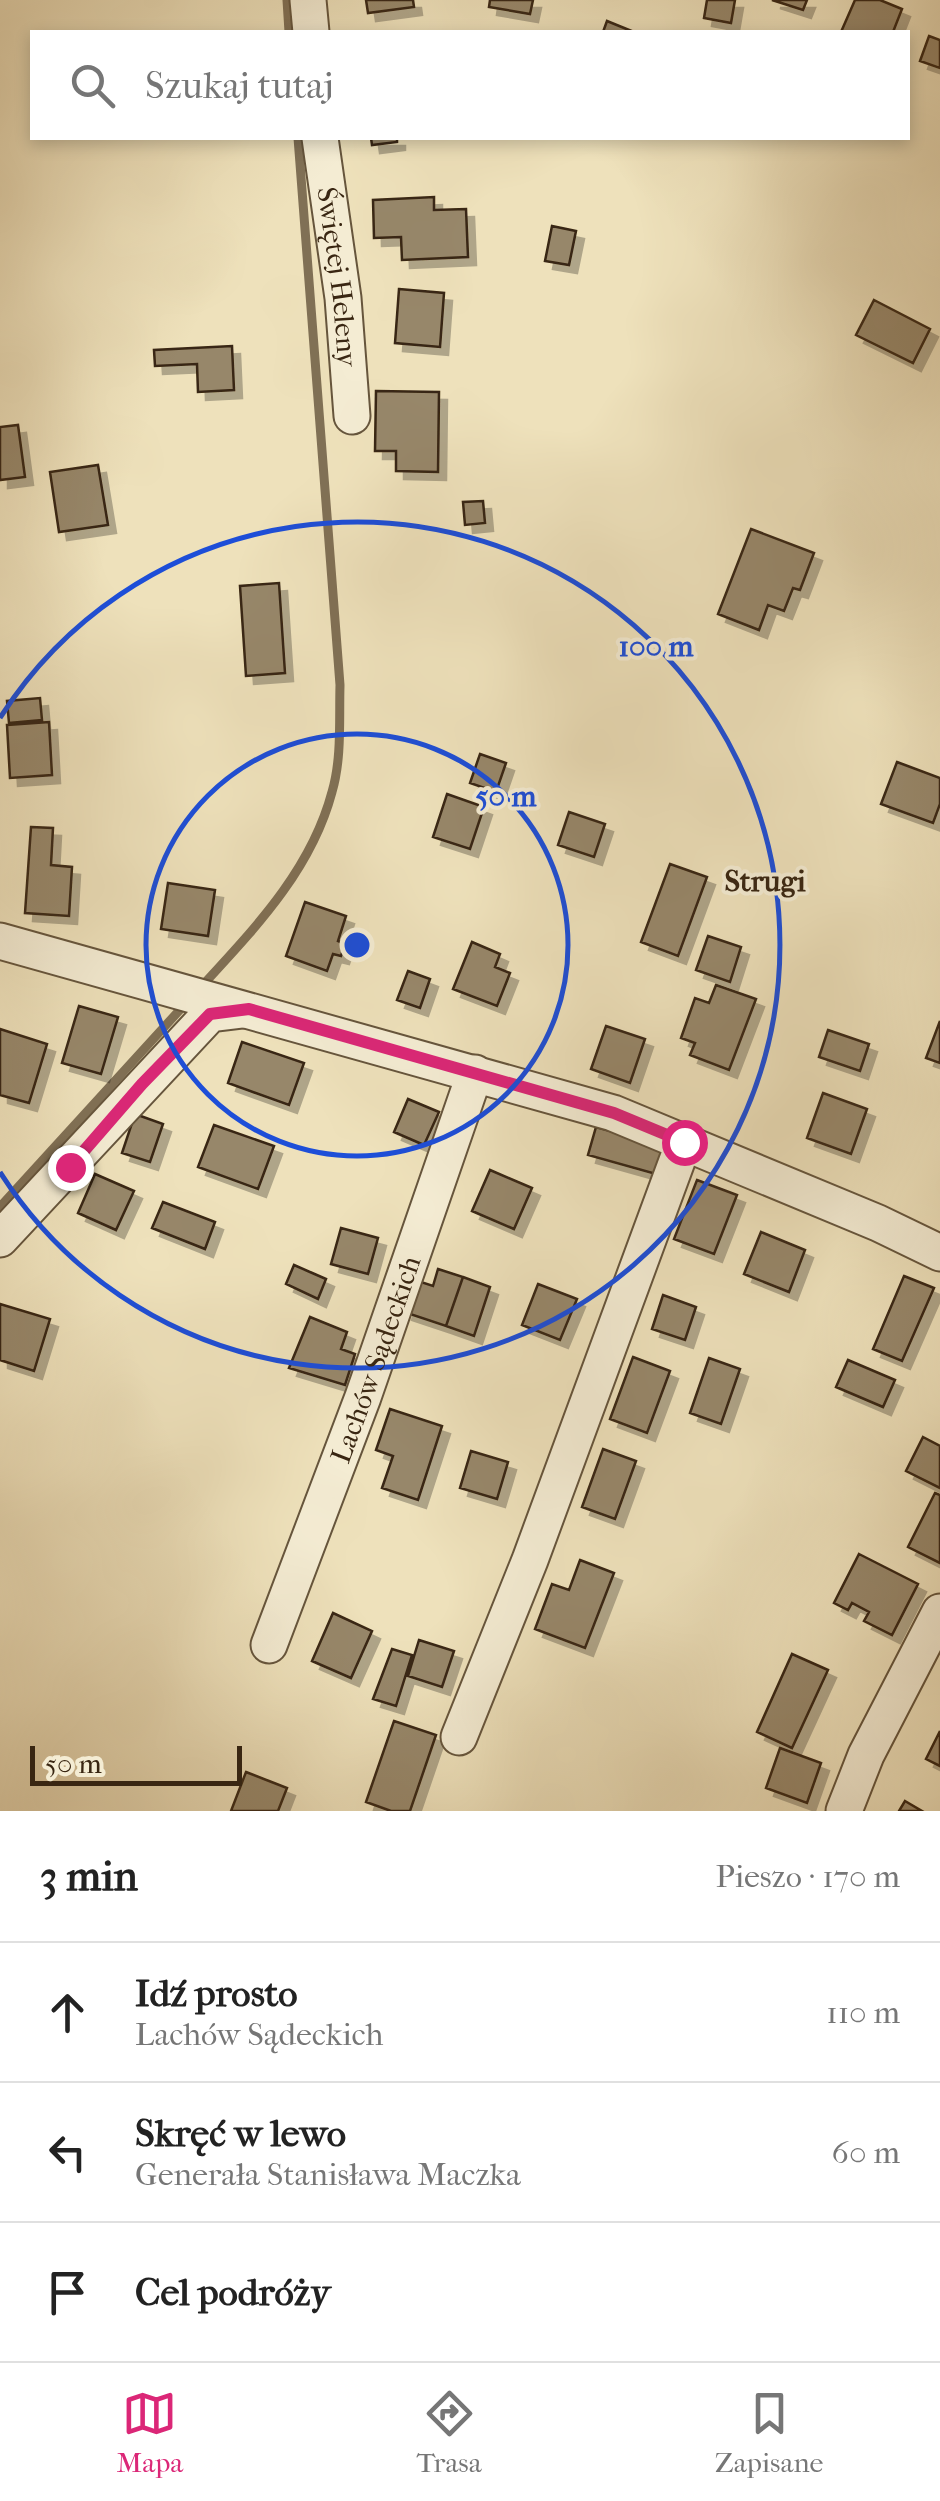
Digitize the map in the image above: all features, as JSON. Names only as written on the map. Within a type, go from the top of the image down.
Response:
[{"type":"street","points":[[308,0],[310,30]]},
{"type":"street","name":"Świętej Heleny","points":[[320,140],[342,298],[352,416]]},
{"type":"street","points":[[0,941],[614,1113],[878,1223],[940,1254]]},
{"type":"street","points":[[0,1239],[210,1014],[234,1005]]},
{"type":"street","name":"Lachów Sądeckich","points":[[270,1645],[363,1397],[475,1073]]},
{"type":"street","points":[[459,1737],[530,1560],[684,1142]]},
{"type":"street","points":[[844,1811],[866,1755],[940,1612]]},
{"type":"building","points":[[366,0],[413,0],[414,7],[368,13]]},
{"type":"building","points":[[490,0],[533,0],[530,14],[489,7]]},
{"type":"building","points":[[707,0],[735,0],[731,23],[704,18]]},
{"type":"building","points":[[772,0],[807,0],[803,10]]},
{"type":"building","points":[[855,0],[880,0],[902,9],[894,30],[842,30]]},
{"type":"building","points":[[607,21],[629,30],[604,30]]},
{"type":"building","points":[[929,36],[940,40],[940,68],[920,61]]},
{"type":"building","points":[[371,140],[397,140],[397,142],[372,145]]},
{"type":"building","points":[[434,197],[434,210],[466,209],[468,257],[402,260],[401,237],[374,238],[373,200]]},
{"type":"building","points":[[552,226],[576,231],[569,265],[545,261]]},
{"type":"building","points":[[399,289],[444,293],[440,347],[395,343]]},
{"type":"building","points":[[874,300],[930,329],[913,363],[856,335]]},
{"type":"building","points":[[232,346],[234,390],[198,392],[197,364],[155,366],[154,350]]},
{"type":"building","points":[[376,391],[439,392],[438,472],[396,471],[396,451],[375,451]]},
{"type":"building","points":[[18,425],[25,477],[0,480],[0,427]]},
{"type":"building","points":[[98,465],[108,525],[59,532],[50,472]]},
{"type":"building","points":[[483,501],[485,523],[465,525],[463,502]]},
{"type":"building","points":[[751,529],[814,553],[800,590],[793,588],[784,611],[768,605],[759,630],[718,614]]},
{"type":"building","points":[[279,583],[285,673],[246,676],[240,586]]},
{"type":"building","points":[[40,698],[42,720],[9,723],[7,701]]},
{"type":"building","points":[[49,722],[52,775],[10,778],[7,725]]},
{"type":"building","points":[[480,754],[506,763],[496,792],[470,783]]},
{"type":"building","points":[[897,762],[940,778],[940,804],[933,823],[881,804]]},
{"type":"building","points":[[447,794],[484,807],[470,849],[433,837]]},
{"type":"building","points":[[569,812],[605,824],[594,857],[558,845]]},
{"type":"building","points":[[31,827],[53,828],[51,865],[72,867],[69,916],[25,913]]},
{"type":"building","points":[[670,864],[707,877],[678,956],[641,942]]},
{"type":"building","points":[[168,883],[215,890],[208,936],[161,929]]},
{"type":"building","points":[[305,902],[346,916],[338,941],[345,944],[341,956],[333,954],[327,971],[286,956]]},
{"type":"building","points":[[708,936],[741,947],[730,982],[696,970]]},
{"type":"building","points":[[472,942],[500,954],[495,967],[510,973],[497,1006],[453,989]]},
{"type":"building","points":[[408,971],[430,979],[420,1008],[397,1000]]},
{"type":"building","points":[[716,985],[756,999],[729,1070],[690,1055],[695,1043],[681,1038],[695,998],[709,1003]]},
{"type":"building","points":[[79,1006],[118,1017],[101,1074],[62,1063]]},
{"type":"building","points":[[940,1021],[940,1063],[926,1058]]},
{"type":"building","points":[[606,1026],[645,1039],[630,1083],[591,1069]]},
{"type":"building","points":[[0,1029],[47,1044],[29,1103],[0,1095]]},
{"type":"building","points":[[828,1030],[869,1044],[860,1071],[819,1057]]},
{"type":"building","points":[[242,1042],[304,1063],[289,1105],[228,1083]]},
{"type":"building","points":[[823,1093],[867,1109],[851,1154],[807,1138]]},
{"type":"building","points":[[408,1099],[439,1112],[424,1145],[394,1132]]},
{"type":"building","points":[[135,1114],[163,1124],[150,1162],[122,1153]]},
{"type":"building","points":[[214,1125],[274,1146],[258,1189],[198,1167]]},
{"type":"building","points":[[596,1127],[664,1146],[656,1174],[588,1155]]},
{"type":"building","points":[[490,1170],[532,1188],[514,1229],[472,1211]]},
{"type":"building","points":[[95,1174],[134,1191],[116,1230],[78,1213]]},
{"type":"building","points":[[697,1180],[737,1195],[714,1254],[674,1239]]},
{"type":"building","points":[[163,1202],[215,1222],[205,1249],[152,1228]]},
{"type":"building","points":[[341,1228],[378,1238],[368,1274],[331,1264]]},
{"type":"building","points":[[761,1232],[805,1250],[789,1292],[744,1274]]},
{"type":"building","points":[[294,1265],[326,1279],[318,1299],[286,1284]]},
{"type":"building","points":[[438,1269],[463,1277],[446,1326],[404,1312],[415,1280],[433,1286]]},
{"type":"building","points":[[904,1276],[934,1288],[902,1361],[873,1349]]},
{"type":"building","points":[[463,1277],[490,1287],[474,1336],[446,1326]]},
{"type":"building","points":[[538,1284],[577,1299],[560,1340],[522,1325]]},
{"type":"building","points":[[663,1295],[696,1307],[685,1340],[652,1329]]},
{"type":"building","points":[[0,1304],[50,1319],[34,1371],[0,1360]]},
{"type":"building","points":[[310,1317],[347,1332],[341,1349],[355,1354],[345,1385],[289,1368]]},
{"type":"building","points":[[633,1357],[670,1371],[647,1433],[610,1419]]},
{"type":"building","points":[[709,1358],[740,1369],[721,1424],[690,1413]]},
{"type":"building","points":[[848,1360],[895,1380],[883,1407],[836,1387]]},
{"type":"building","points":[[390,1409],[442,1426],[418,1500],[382,1488],[393,1456],[376,1450]]},
{"type":"building","points":[[923,1437],[940,1446],[940,1488],[906,1471]]},
{"type":"building","points":[[603,1449],[636,1461],[615,1519],[582,1507]]},
{"type":"building","points":[[471,1451],[508,1462],[497,1499],[460,1488]]},
{"type":"building","points":[[935,1493],[940,1495],[940,1563],[908,1547]]},
{"type":"building","points":[[859,1554],[918,1584],[892,1635],[864,1621],[869,1612],[852,1603],[848,1610],[834,1603]]},
{"type":"building","points":[[580,1560],[614,1573],[585,1648],[535,1629],[552,1584],[569,1590]]},
{"type":"building","points":[[333,1613],[372,1631],[351,1678],[312,1661]]},
{"type":"building","points":[[419,1640],[454,1651],[442,1687],[408,1676]]},
{"type":"building","points":[[392,1649],[412,1655],[396,1706],[373,1699]]},
{"type":"building","points":[[792,1654],[828,1670],[792,1748],[757,1732]]},
{"type":"building","points":[[394,1721],[436,1735],[410,1811],[391,1811],[366,1802]]},
{"type":"building","points":[[940,1731],[940,1766],[926,1759]]},
{"type":"building","points":[[780,1748],[821,1763],[807,1803],[766,1788]]},
{"type":"building","points":[[246,1772],[287,1788],[278,1811],[231,1811]]},
{"type":"building","points":[[905,1801],[922,1811],[899,1811]]},
{"type":"waterway","points":[[287,0],[289,30]]},
{"type":"waterway","points":[[201,987],[260,921],[295,873],[323,821],[337,766],[340,685],[298,140]]},
{"type":"waterway","points":[[0,1207],[187,1002]]},
{"type":"district","name":"Strugi","points":[[765,881]]},
{"type":"route","points":[[70,1167],[210,1014],[249,1009],[614,1113],[684,1142]]}]
